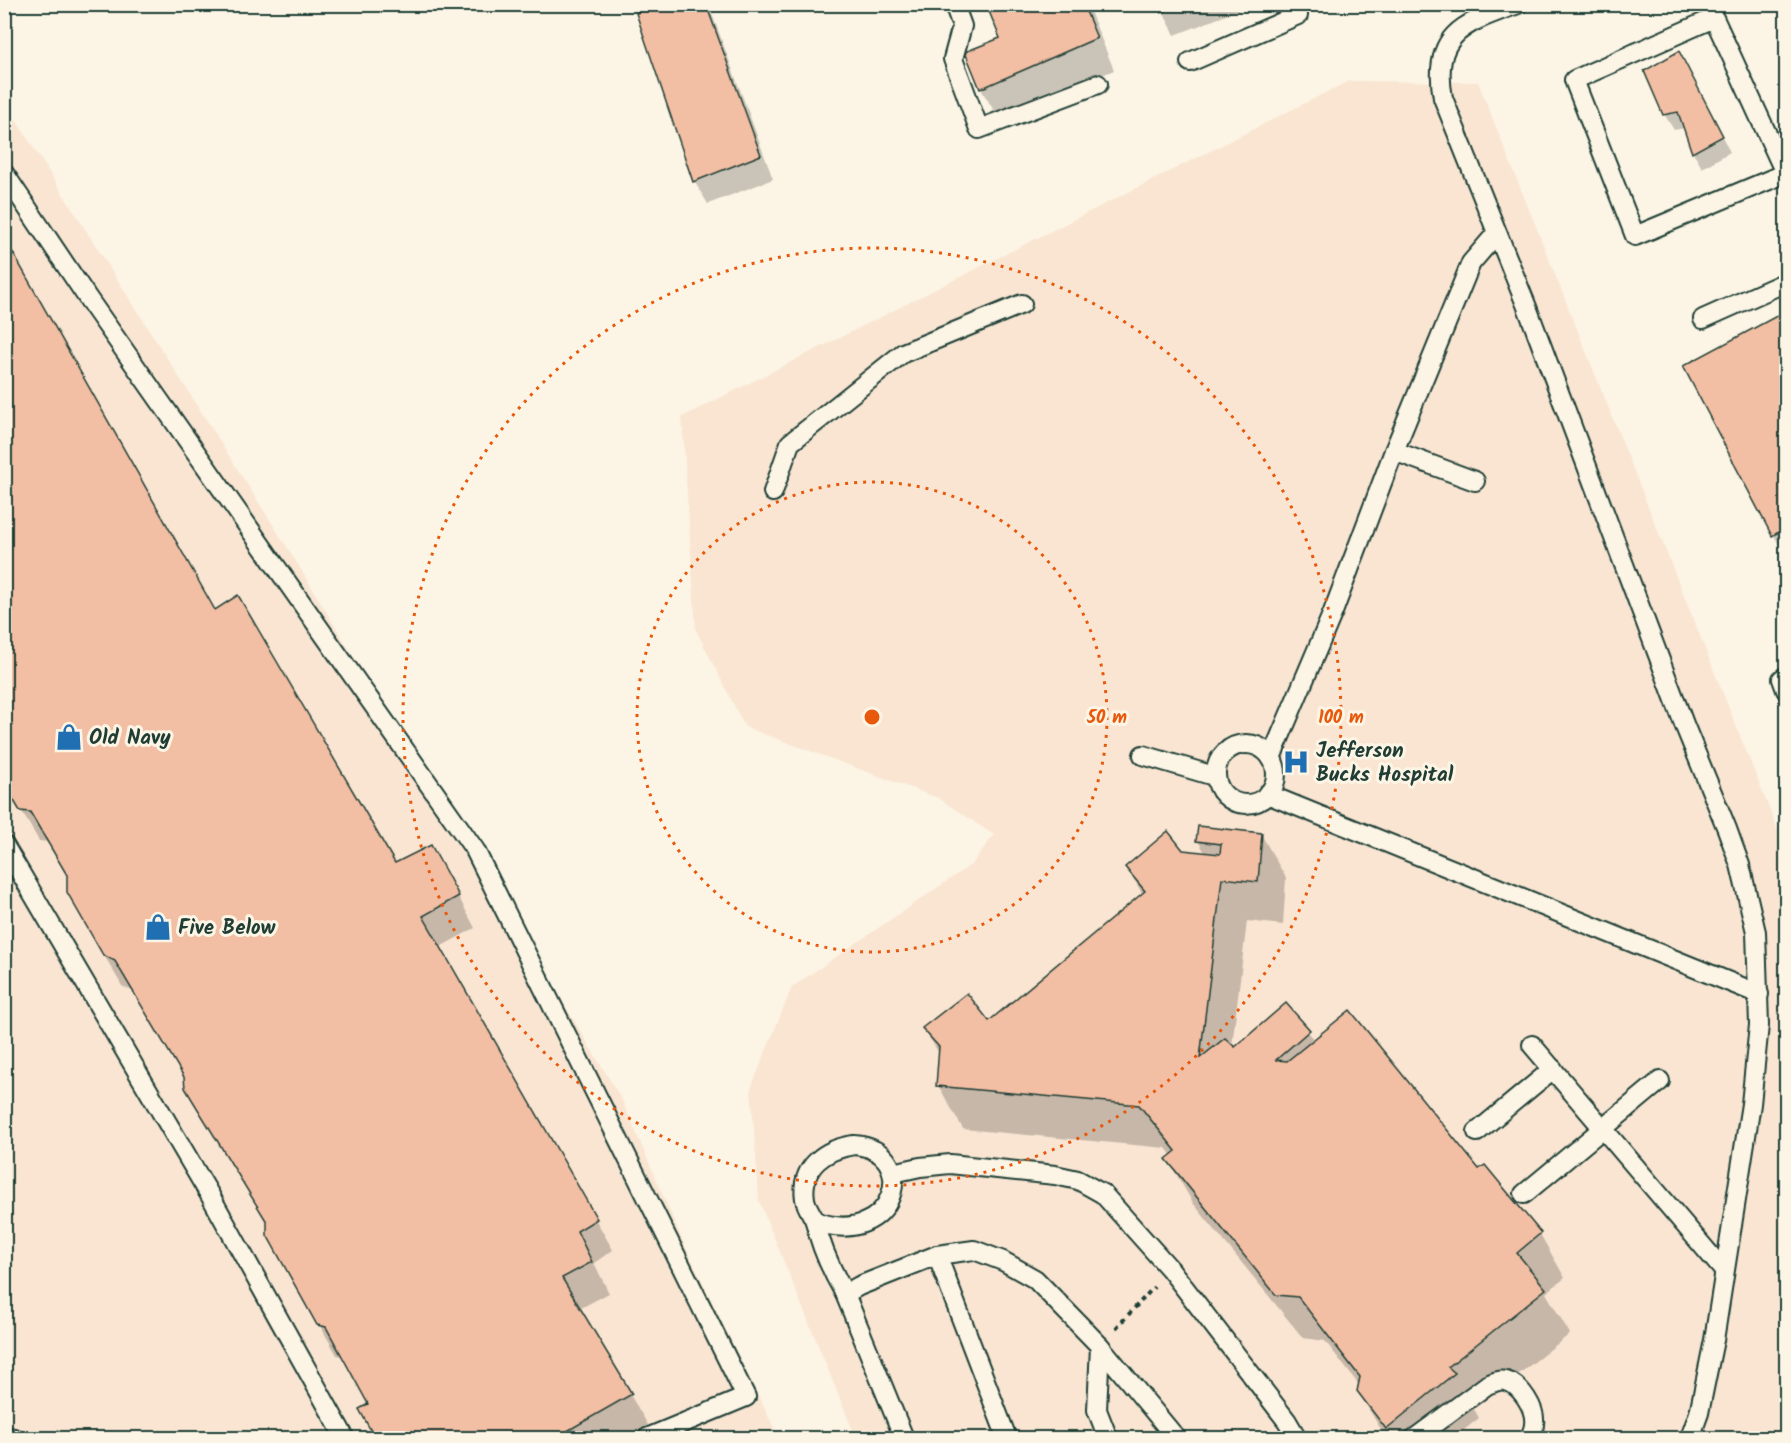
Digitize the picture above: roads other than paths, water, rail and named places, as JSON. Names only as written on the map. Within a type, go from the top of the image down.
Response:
[{"type":"lane","points":[[954,4],[962,26],[953,59],[979,129],[1098,84]]},
{"type":"lane","points":[[1190,62],[1298,15],[1298,4]]},
{"type":"lane","points":[[1518,4],[1464,26],[1449,42],[1440,60],[1443,98],[1527,307],[1684,724],[1740,865],[1756,932],[1760,1025],[1751,1104],[1699,1413],[1690,1438]]},
{"type":"lane","points":[[1714,18],[1786,173],[1635,236],[1574,80],[1714,18]]},
{"type":"lane","points":[[4,173],[89,300],[475,850],[746,1397],[646,1438]]},
{"type":"lane","points":[[1271,759],[1333,612],[1394,451],[1471,262],[1496,234]]},
{"type":"lane","points":[[1703,319],[1786,282]]},
{"type":"lane","points":[[773,492],[790,443],[903,353],[1022,304]]},
{"type":"lane","points":[[1394,451],[1474,481]]},
{"type":"lane","points":[[1786,676],[1782,679],[1786,690]]},
{"type":"lane","points":[[1251,745],[1259,748],[1271,759],[1277,773],[1276,780],[1267,794],[1248,803],[1237,802],[1222,792],[1214,776],[1219,759],[1232,747],[1251,745]]},
{"type":"lane","points":[[1143,755],[1214,776]]},
{"type":"lane","points":[[1267,794],[1759,994]]},
{"type":"lane","points":[[4,845],[212,1197],[340,1437]]},
{"type":"lane","points":[[1532,1045],[1724,1271]]},
{"type":"lane","points":[[1477,1132],[1553,1069]]},
{"type":"lane","points":[[1524,1194],[1660,1081]]},
{"type":"lane","points":[[815,1221],[841,1228],[856,1226],[870,1220],[885,1207],[893,1194],[893,1173],[884,1156],[867,1146],[842,1146],[821,1156],[810,1168],[805,1201],[815,1221],[819,1242],[829,1266],[845,1294],[904,1438]]},
{"type":"lane","points":[[893,1173],[950,1164],[1055,1175],[1078,1180],[1103,1194],[1170,1269],[1297,1438]]},
{"type":"lane","points":[[845,1294],[936,1255],[974,1250],[1003,1261],[1035,1279],[1100,1346],[1176,1438]]},
{"type":"lane","points":[[936,1255],[1007,1438]]},
{"type":"lane","points":[[1100,1346],[1097,1410],[1108,1438]]},
{"type":"lane","points":[[1415,1438],[1487,1385],[1498,1381],[1507,1381],[1521,1391],[1530,1406],[1535,1423],[1530,1438]]},
{"type":"lane","points":[[4,1436],[14,1438]]},
{"type":"place","name":"Old Navy","points":[[69,737]]},
{"type":"place","name":"Jefferson Bucks Hospital","points":[[1296,762]]},
{"type":"place","name":"Five Below","points":[[158,927]]}]
